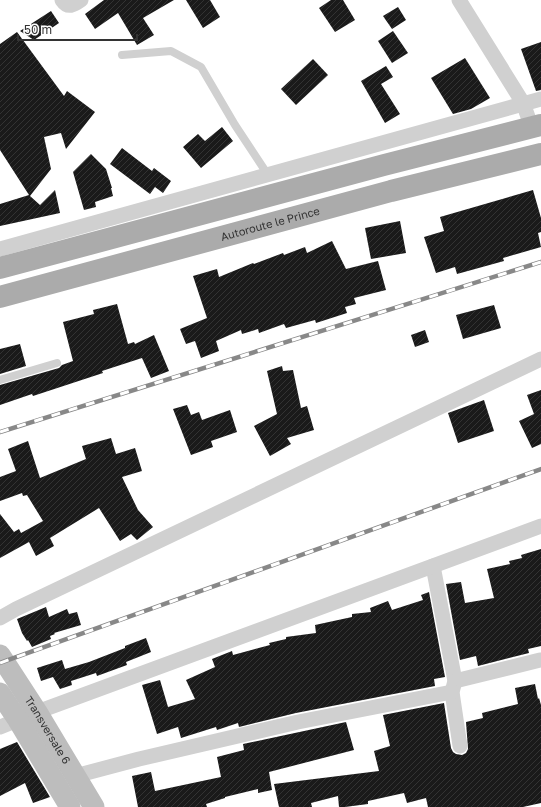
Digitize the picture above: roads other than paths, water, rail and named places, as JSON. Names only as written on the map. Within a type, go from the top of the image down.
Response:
[{"type":"main road","points":[[0,268],[384,164],[536,127]]},
{"type":"main road","name":"Autoroute le Prince","points":[[0,297],[384,193],[541,154]]},
{"type":"main road","name":"Transversale 6","points":[[0,655],[37,712],[94,807]]},
{"type":"main road","name":"Transversale 6","points":[[0,693],[9,724],[70,807]]},
{"type":"street","points":[[62,0],[68,5],[73,6],[81,0]]},
{"type":"street","points":[[459,0],[524,103],[536,127]]},
{"type":"street","points":[[0,249],[541,99]]},
{"type":"street","points":[[0,618],[16,609],[541,359]]},
{"type":"street","points":[[9,724],[37,712],[541,526]]},
{"type":"street","points":[[433,566],[453,686],[460,746]]},
{"type":"street","points":[[75,776],[139,759],[453,686],[540,660]]},
{"type":"lane","points":[[122,55],[171,51],[201,66],[235,125],[268,174]]},
{"type":"lane","points":[[0,380],[57,363]]},
{"type":"railway","points":[[0,432],[541,262]]},
{"type":"railway","points":[[0,663],[541,469]]}]
